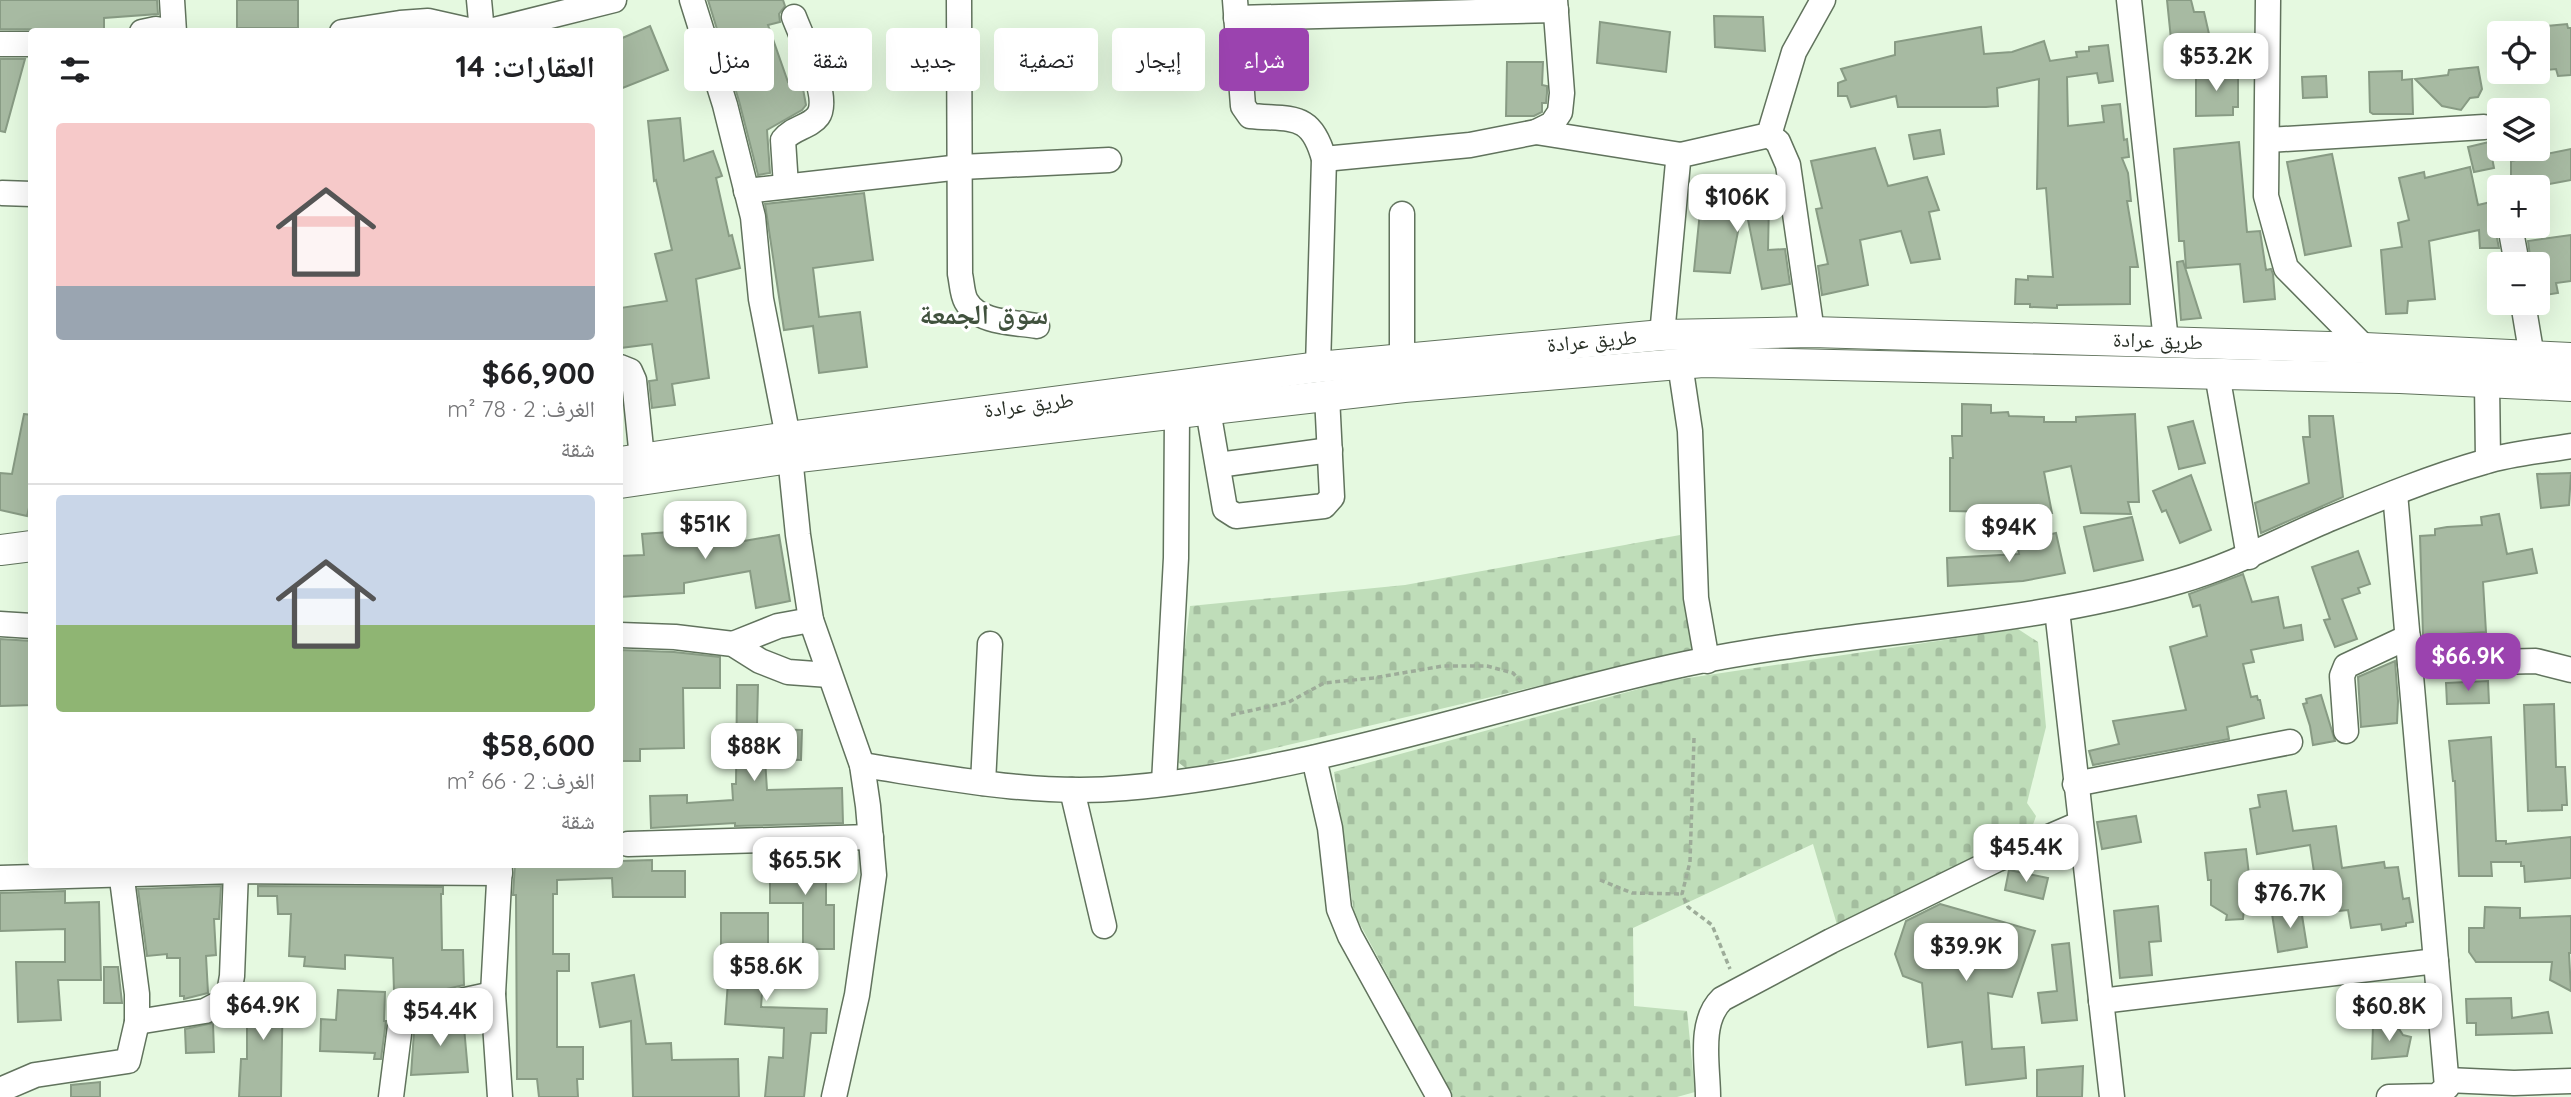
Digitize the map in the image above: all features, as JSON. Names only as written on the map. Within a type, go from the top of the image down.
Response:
[{"type":"main road","name":"طريق عرادة","points":[[623,482],[789,448],[1318,367],[1661,335],[1812,332],[2365,348],[2400,365],[2487,383],[2571,386]]},
{"type":"main road","points":[[2002,337],[2002,369]]},
{"type":"main road","name":"طريق عرادة","points":[[631,460],[1177,414],[1404,387],[1703,362],[2217,374],[2532,357],[2571,358]]},
{"type":"main road","points":[[0,550],[28,546]]},
{"type":"main road","points":[[0,570],[28,566]]},
{"type":"street","points":[[172,0],[173,28]]},
{"type":"street","points":[[479,0],[482,28]]},
{"type":"street","points":[[498,28],[614,0]]},
{"type":"street","points":[[692,0],[725,105],[753,217],[761,299],[789,448],[811,620],[862,765],[874,875],[858,995],[834,1097]]},
{"type":"street","points":[[960,0],[960,274],[965,300],[976,313],[989,318],[1037,326]]},
{"type":"street","points":[[1769,135],[1794,52],[1824,0]]},
{"type":"street","points":[[2129,0],[2166,341]]},
{"type":"street","points":[[2268,0],[2269,140],[2266,196],[2286,268],[2365,348]]},
{"type":"street","points":[[1318,367],[1324,159],[1314,130],[1304,123],[1250,116],[1246,113],[1243,106],[1236,9],[1556,5],[1562,93],[1560,112],[1552,124],[1536,132],[1470,145],[1324,159]]},
{"type":"street","points":[[786,187],[783,140],[788,133],[817,118],[823,106],[821,92],[794,17]]},
{"type":"street","points":[[368,28],[428,21],[462,28]]},
{"type":"street","points":[[0,44],[28,44]]},
{"type":"street","points":[[2269,140],[2484,127]]},
{"type":"street","points":[[1536,132],[1681,155],[1769,135]]},
{"type":"street","points":[[1769,135],[1778,142],[1788,165],[1812,332]]},
{"type":"street","points":[[1661,335],[1678,162],[1681,155]]},
{"type":"street","points":[[746,191],[961,167],[1110,160]]},
{"type":"street","points":[[2,193],[28,194]]},
{"type":"street","points":[[1402,214],[1402,358]]},
{"type":"street","points":[[2525,315],[2532,357]]},
{"type":"street","points":[[1680,364],[1690,431],[1696,598],[1707,661]]},
{"type":"street","points":[[623,368],[630,371],[634,380],[631,460]]},
{"type":"street","points":[[2217,374],[2249,557]]},
{"type":"street","points":[[2487,383],[2488,460]]},
{"type":"street","points":[[1208,410],[1225,509],[1236,516],[1324,506],[1332,497],[1327,396]]},
{"type":"street","points":[[1164,783],[1176,558],[1177,414]]},
{"type":"street","points":[[862,765],[982,783],[1072,790],[1122,789],[1203,779],[1314,758],[1707,661],[1793,646],[2057,610],[2122,597],[2174,583],[2249,557],[2325,521],[2488,460],[2571,446]]},
{"type":"street","points":[[1218,465],[1330,450]]},
{"type":"street","points":[[2389,1097],[2437,1096],[2445,1091],[2447,1080],[2395,493]]},
{"type":"street","points":[[2057,610],[2079,824],[2112,1097]]},
{"type":"street","points":[[623,635],[733,644],[778,626],[811,620]]},
{"type":"street","points":[[0,624],[28,626]]},
{"type":"street","points":[[2347,731],[2342,676],[2346,666],[2408,637]]},
{"type":"street","points":[[733,644],[760,661],[788,672],[829,675]]},
{"type":"street","points":[[982,783],[990,644]]},
{"type":"street","points":[[2410,664],[2536,661],[2571,670]]},
{"type":"street","points":[[2075,784],[2290,741]]},
{"type":"street","points":[[1314,758],[1330,828],[1339,909],[1350,936],[1439,1097]]},
{"type":"street","points":[[1072,790],[1104,926]]},
{"type":"street","points":[[1708,1097],[1707,1030],[1714,1007],[1722,999],[1831,941],[1998,859],[2079,824]]},
{"type":"street","points":[[628,844],[871,837]]},
{"type":"street","points":[[0,878],[121,870],[500,869],[493,994],[500,1097]]},
{"type":"street","points":[[0,1090],[35,1075],[128,1061],[137,1023],[137,994],[121,870]]},
{"type":"street","points":[[137,1023],[205,1010],[228,999],[232,976],[236,871]]},
{"type":"street","points":[[2101,1001],[2437,961]]},
{"type":"street","points":[[391,1097],[400,1026],[404,1017],[410,1012],[493,994]]},
{"type":"street","points":[[2447,1080],[2514,1083],[2571,1081]]},
{"type":"path","points":[[1231,715],[1289,702],[1324,683],[1443,667],[1487,667],[1513,673],[1538,701]]},
{"type":"path","points":[[1694,738],[1690,862],[1682,894],[1688,907],[1712,925],[1739,990]]},
{"type":"path","points":[[1600,880],[1632,893],[1682,894]]},
{"type":"green space","points":[[1680,535],[1698,648],[1187,769],[1171,757],[1190,606],[1405,585]]},
{"type":"green space","points":[[2018,629],[2038,642],[2046,727],[2027,803],[2036,816],[2029,836],[1838,928],[1813,844],[1633,928],[1634,1006],[1687,1011],[1695,1092],[1677,1097],[1453,1097],[1354,913],[1334,772],[1668,681]]},
{"type":"building","points":[[0,0],[157,0],[158,14],[104,18],[104,28],[0,29]]},
{"type":"building","points":[[237,0],[298,0],[298,28],[237,28]]},
{"type":"building","points":[[708,0],[783,0],[785,6],[779,14],[780,22],[768,25],[769,28],[717,28]]},
{"type":"building","points":[[2167,0],[2191,0],[2194,12],[2204,12],[2209,34],[2171,39]]},
{"type":"building","points":[[1714,16],[1763,17],[1765,51],[1715,47]]},
{"type":"building","points":[[1600,22],[1670,32],[1666,72],[1597,63]]},
{"type":"building","points":[[2567,24],[2568,28],[2571,28],[2571,75],[2558,76],[2556,69],[2550,70],[2550,26]]},
{"type":"building","points":[[650,26],[668,70],[623,88],[623,38]]},
{"type":"building","points":[[1981,27],[1984,54],[2012,52],[2044,41],[2050,61],[2077,57],[2076,52],[2089,51],[2089,47],[2108,45],[2113,81],[2099,83],[2097,73],[2067,77],[2068,126],[2104,122],[2102,106],[2120,104],[2129,157],[2122,158],[2128,173],[2131,201],[2127,201],[2138,267],[2130,267],[2130,304],[2057,305],[2057,308],[2015,304],[2016,279],[2028,280],[2028,276],[2053,277],[2046,188],[2037,189],[2039,79],[1997,88],[1998,106],[1898,107],[1896,96],[1851,107],[1847,96],[1838,96],[1838,83],[1846,80],[1841,69],[1895,55],[1895,42]]},
{"type":"building","points":[[774,42],[788,82],[788,91],[803,91],[806,105],[767,130],[770,173],[758,175],[736,91],[774,91]]},
{"type":"building","points":[[0,59],[25,59],[5,132],[0,131]]},
{"type":"building","points":[[1507,62],[1543,62],[1542,85],[1547,86],[1547,93],[1546,103],[1542,103],[1542,112],[1534,116],[1506,116]]},
{"type":"building","points":[[2478,67],[2482,89],[2478,97],[2470,98],[2461,110],[2442,106],[2415,79],[2448,75],[2449,70]]},
{"type":"building","points":[[2402,71],[2402,80],[2412,79],[2413,114],[2370,112],[2369,72]]},
{"type":"building","points":[[2196,72],[2238,72],[2238,107],[2233,107],[2233,115],[2196,116]]},
{"type":"building","points":[[2326,76],[2327,97],[2303,98],[2302,77]]},
{"type":"building","points":[[680,118],[684,161],[713,151],[722,176],[716,178],[729,236],[732,235],[740,268],[696,279],[709,378],[672,384],[675,405],[652,408],[649,381],[657,380],[652,344],[623,348],[623,308],[667,301],[655,254],[672,250],[656,180],[654,181],[648,121]]},
{"type":"building","points":[[1940,130],[1944,154],[1914,159],[1909,135]]},
{"type":"building","points":[[2239,142],[2247,232],[2260,231],[2266,270],[2271,269],[2273,274],[2275,299],[2244,302],[2240,264],[2186,268],[2184,241],[2179,241],[2174,149]]},
{"type":"building","points":[[2487,142],[2487,161],[2493,161],[2494,168],[2474,172],[2468,147]]},
{"type":"building","points":[[1875,148],[1888,186],[1927,177],[1939,210],[1929,212],[1940,259],[1911,263],[1901,231],[1860,240],[1868,285],[1822,295],[1818,266],[1828,264],[1816,209],[1822,208],[1811,161]]},
{"type":"building","points":[[2571,149],[2571,180],[2550,184],[2550,175],[2511,175],[2511,161],[2550,161],[2550,153]]},
{"type":"building","points":[[2332,154],[2351,246],[2305,255],[2287,162]]},
{"type":"building","points":[[2470,167],[2478,205],[2487,203],[2487,238],[2497,238],[2499,248],[2480,248],[2479,230],[2429,241],[2435,299],[2408,301],[2407,313],[2386,314],[2381,250],[2402,247],[2398,223],[2409,220],[2399,178],[2424,172],[2425,178]]},
{"type":"building","points":[[1703,182],[1759,194],[1769,203],[1768,250],[1785,249],[1790,284],[1762,289],[1744,200],[1730,273],[1694,271]]},
{"type":"building","points":[[864,193],[873,260],[813,268],[819,317],[860,312],[867,367],[819,373],[813,326],[784,330],[765,204]]},
{"type":"building","points":[[2571,235],[2571,281],[2556,283],[2558,293],[2550,294],[2550,252],[2529,252],[2528,241]]},
{"type":"building","points":[[2183,261],[2201,318],[2181,320],[2177,262]]},
{"type":"building","points":[[1962,404],[1991,405],[1991,413],[2008,412],[2009,416],[2044,417],[2044,422],[2076,422],[2076,417],[2135,414],[2139,502],[2128,502],[2131,514],[2081,513],[2071,466],[2044,472],[2052,513],[1950,511],[1952,436],[1962,436]]},
{"type":"building","points":[[24,414],[28,414],[27,516],[0,510],[0,473],[12,474]]},
{"type":"building","points":[[2309,416],[2333,416],[2343,497],[2261,533],[2255,503],[2309,483],[2303,437],[2310,437]]},
{"type":"building","points":[[2193,421],[2205,463],[2179,469],[2168,427]]},
{"type":"building","points":[[2571,473],[2569,505],[2541,508],[2537,474]]},
{"type":"building","points":[[2191,475],[2211,530],[2180,543],[2166,510],[2162,512],[2153,491]]},
{"type":"building","points":[[732,509],[738,542],[779,535],[790,601],[756,608],[750,571],[684,583],[684,593],[623,597],[623,556],[644,555],[642,534],[700,530],[698,514]]},
{"type":"building","points":[[2499,514],[2507,554],[2532,549],[2537,573],[2483,582],[2486,632],[2423,636],[2420,536],[2435,535],[2435,529],[2482,525],[2481,517]]},
{"type":"building","points":[[2132,517],[2143,560],[2094,571],[2084,527]]},
{"type":"building","points":[[2056,533],[2065,573],[2023,581],[1948,586],[1947,558],[2019,554],[2017,542]]},
{"type":"building","points":[[2358,551],[2370,584],[2358,588],[2360,593],[2342,599],[2357,639],[2335,647],[2324,620],[2330,619],[2312,567]]},
{"type":"building","points":[[2243,574],[2252,602],[2278,597],[2284,628],[2301,625],[2303,640],[2251,650],[2254,662],[2243,664],[2251,697],[2257,696],[2260,700],[2264,718],[2227,727],[2229,739],[2093,765],[2089,751],[2119,744],[2113,721],[2186,710],[2170,647],[2207,636],[2200,605],[2193,607],[2189,594]]},
{"type":"building","points":[[0,639],[28,641],[28,705],[0,706]]},
{"type":"building","points":[[623,650],[720,657],[720,688],[683,688],[684,748],[640,749],[640,761],[623,761]]},
{"type":"building","points":[[2395,661],[2397,723],[2361,727],[2358,677]]},
{"type":"building","points":[[2488,681],[2489,703],[2447,704],[2446,683]]},
{"type":"building","points":[[737,685],[758,685],[757,726],[764,726],[764,729],[802,730],[801,760],[765,759],[767,790],[842,788],[843,823],[735,826],[735,823],[651,828],[650,796],[687,795],[687,803],[733,800],[732,784],[736,784]]},
{"type":"building","points":[[2321,695],[2335,741],[2313,745],[2303,704],[2307,703],[2306,699]]},
{"type":"building","points":[[2554,704],[2556,767],[2565,767],[2567,805],[2562,805],[2562,810],[2528,811],[2524,705]]},
{"type":"building","points":[[2491,737],[2496,841],[2506,841],[2506,844],[2571,837],[2571,878],[2525,882],[2524,866],[2521,866],[2521,862],[2491,862],[2492,876],[2459,876],[2455,781],[2449,741]]},
{"type":"building","points":[[2286,791],[2293,831],[2336,826],[2342,868],[2384,862],[2385,868],[2398,867],[2403,899],[2409,898],[2413,922],[2406,923],[2406,926],[2382,930],[2381,924],[2351,928],[2348,910],[2320,913],[2310,845],[2257,854],[2250,809],[2260,807],[2258,795]]},
{"type":"building","points":[[2136,816],[2141,842],[2102,849],[2097,822]]},
{"type":"building","points":[[2246,849],[2253,909],[2244,909],[2243,919],[2226,920],[2227,915],[2211,905],[2211,880],[2208,880],[2205,853]]},
{"type":"building","points":[[770,859],[826,859],[826,905],[834,905],[834,949],[803,949],[803,903],[770,903]]},
{"type":"building","points":[[652,860],[652,871],[685,871],[685,897],[613,897],[612,878],[557,880],[557,894],[553,894],[553,954],[569,954],[569,971],[557,971],[557,1047],[583,1047],[583,1079],[577,1079],[578,1097],[539,1097],[537,1079],[517,1079],[515,868],[623,868],[623,861]]},
{"type":"building","points":[[2009,870],[2048,878],[2043,899],[2005,890]]},
{"type":"building","points":[[221,886],[219,919],[214,919],[216,955],[206,956],[208,993],[184,999],[184,996],[180,996],[180,958],[167,958],[167,954],[147,956],[138,889]]},
{"type":"building","points":[[258,886],[443,887],[442,950],[463,950],[464,985],[425,994],[425,990],[394,991],[393,958],[345,955],[345,969],[304,966],[305,957],[289,956],[291,914],[278,914],[277,896],[258,896]]},
{"type":"building","points":[[65,891],[65,903],[99,902],[101,980],[58,980],[61,1020],[18,1022],[16,962],[65,962],[65,929],[0,931],[0,893]]},
{"type":"building","points":[[1940,904],[2035,931],[2012,997],[1988,993],[1992,1049],[2024,1047],[2026,1078],[1966,1085],[1962,1042],[1928,1047],[1922,983],[1903,976],[1895,954],[1906,921]]},
{"type":"building","points":[[2158,906],[2161,941],[2149,942],[2152,975],[2120,978],[2114,911]]},
{"type":"building","points":[[2485,907],[2520,908],[2520,918],[2571,916],[2571,991],[2550,980],[2552,962],[2476,962],[2469,952],[2469,928],[2484,928]]},
{"type":"building","points":[[2301,909],[2307,947],[2278,952],[2272,914]]},
{"type":"building","points":[[721,913],[768,913],[768,953],[765,953],[761,1007],[827,1009],[826,1033],[811,1033],[804,1097],[765,1097],[769,1057],[783,1058],[784,1028],[725,1024],[730,953],[721,953]]},
{"type":"building","points":[[2069,943],[2077,1020],[2042,1023],[2038,993],[2057,991],[2052,945]]},
{"type":"building","points":[[104,967],[118,967],[122,1003],[104,1003]]},
{"type":"building","points":[[634,975],[646,1044],[671,1043],[672,1060],[738,1059],[739,1097],[633,1097],[631,1021],[600,1027],[592,983]]},
{"type":"building","points":[[246,984],[283,985],[281,1097],[239,1097],[241,1059],[247,1059],[247,1019],[242,1019]]},
{"type":"building","points":[[338,990],[385,992],[386,1021],[381,1059],[374,1059],[375,1053],[320,1051],[321,1019],[336,1020]]},
{"type":"building","points":[[2511,998],[2512,1018],[2548,1012],[2552,1033],[2476,1035],[2476,1023],[2467,1023],[2466,999]]},
{"type":"building","points":[[463,1016],[468,1072],[411,1075],[414,1032],[419,1025]]},
{"type":"building","points":[[213,1023],[214,1052],[186,1053],[185,1029]]},
{"type":"building","points":[[2373,1025],[2399,1029],[2403,1035],[2411,1037],[2407,1056],[2372,1059]]},
{"type":"building","points":[[2083,1066],[2082,1097],[2037,1097],[2037,1070]]},
{"type":"building","points":[[100,1082],[100,1097],[71,1097],[71,1085]]},
{"type":"district","name":"سوق الجمعة","points":[[984,314]]}]
